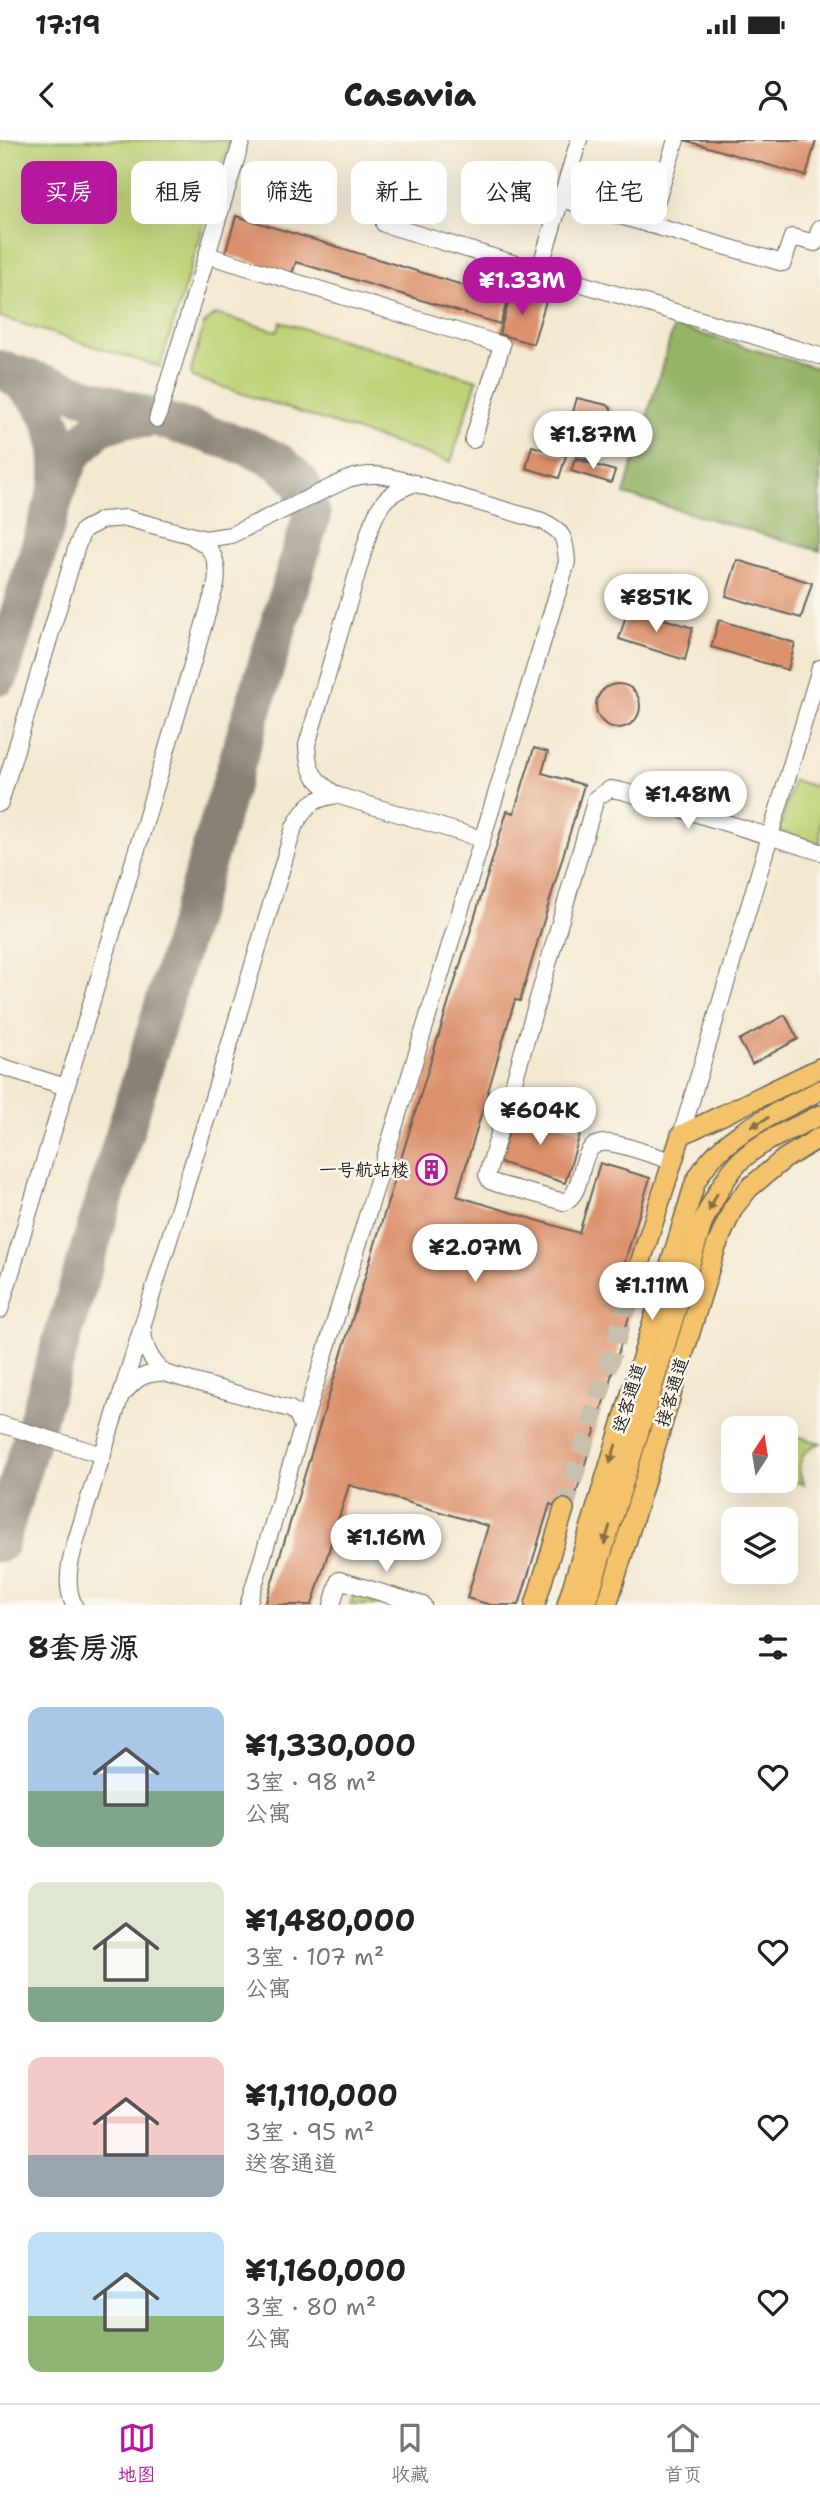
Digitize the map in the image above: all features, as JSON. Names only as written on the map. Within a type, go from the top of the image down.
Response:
[{"type":"main road","points":[[632,1289],[681,1135],[820,1068]]},
{"type":"main road","name":"送客通道","points":[[567,1605],[695,1183],[706,1162],[731,1139],[820,1090]]},
{"type":"main road","name":"送客通道","points":[[586,1605],[704,1221],[717,1192],[734,1167],[746,1157],[764,1144],[820,1115]]},
{"type":"main road","name":"接客通道","points":[[607,1605],[716,1247],[733,1208],[762,1175],[820,1137]]},
{"type":"main road","points":[[535,1605],[564,1509]]},
{"type":"street","points":[[157,419],[242,140]]},
{"type":"street","points":[[539,271],[579,140]]},
{"type":"street","points":[[649,225],[676,140]]},
{"type":"street","points":[[561,199],[783,263],[792,237],[815,243],[820,228]]},
{"type":"street","points":[[384,224],[820,356]]},
{"type":"street","points":[[207,255],[502,345],[473,440]]},
{"type":"street","points":[[0,803],[83,530],[102,520],[126,518],[205,539],[231,535],[348,479],[364,474],[387,475],[542,521],[556,528],[565,540],[567,562],[248,1605]]},
{"type":"street","points":[[415,484],[394,491],[381,503],[371,526],[307,745],[308,765],[320,784],[336,795],[482,839]]},
{"type":"street","points":[[0,1310],[216,584],[218,570],[214,553],[205,543],[189,536]]},
{"type":"street","points":[[681,1135],[820,668]]},
{"type":"street","points":[[673,1161],[609,1143],[595,1145],[587,1153],[573,1196],[564,1202],[498,1184],[490,1181],[486,1173],[597,796],[610,789],[622,791],[820,852]]},
{"type":"street","points":[[74,1605],[68,1592],[68,1576],[294,827],[306,806],[322,797],[336,795]]},
{"type":"street","points":[[0,1066],[66,1087]]},
{"type":"street","points":[[143,1324],[147,1352],[164,1373]]},
{"type":"street","points":[[121,1396],[141,1376],[152,1372],[164,1373],[290,1409],[297,1414],[302,1426]]},
{"type":"street","points":[[290,1409],[304,1405],[310,1399]]},
{"type":"street","points":[[0,1424],[103,1455]]},
{"type":"street","points":[[332,1605],[339,1580],[386,1599],[423,1605]]},
{"type":"green space","points":[[0,140],[230,140],[224,161],[131,161],[131,224],[204,224],[160,367],[0,317]]},
{"type":"green space","points":[[215,314],[277,331],[281,322],[477,380],[451,462],[192,377],[191,371],[204,324]]},
{"type":"green space","points":[[674,326],[820,369],[820,551],[624,494]]},
{"type":"green space","points":[[793,780],[820,788],[820,844],[779,831]]},
{"type":"green space","points":[[798,1437],[820,1443],[808,1450],[801,1460],[800,1471],[804,1484],[798,1482]]},
{"type":"green space","points":[[354,1594],[389,1605],[350,1605]]},
{"type":"building","points":[[684,140],[816,140],[806,176]]},
{"type":"building","points":[[236,216],[241,218],[241,224],[262,224],[492,294],[499,269],[510,272],[503,294],[509,296],[500,324],[296,262],[292,274],[225,254]]},
{"type":"building","points":[[512,291],[546,301],[533,344],[499,334]]},
{"type":"building","points":[[577,398],[611,408],[596,463],[576,457],[587,423],[571,419]]},
{"type":"building","points":[[532,446],[566,456],[559,478],[526,468]]},
{"type":"building","points":[[575,459],[615,471],[611,483],[571,471]]},
{"type":"building","points":[[737,560],[812,583],[801,618],[726,596]]},
{"type":"building","points":[[628,608],[693,628],[685,660],[619,639]]},
{"type":"building","points":[[719,620],[795,643],[788,670],[711,647]]},
{"type":"building","points":[[618,684],[633,691],[640,706],[633,721],[618,728],[603,721],[596,706],[603,691]]},
{"type":"building","name":"一号航站楼","points":[[534,748],[548,752],[542,773],[584,785],[520,1001],[515,1000],[457,1196],[579,1233],[600,1163],[650,1178],[618,1284],[637,1290],[571,1511],[550,1504],[519,1605],[491,1605],[467,1598],[488,1526],[349,1485],[312,1605],[265,1605],[507,811],[514,813]]},
{"type":"building","points":[[785,1015],[798,1039],[752,1064],[739,1040]]},
{"type":"building","points":[[516,1110],[581,1131],[565,1183],[499,1162]]},
{"type":"taxiway","points":[[0,369],[248,447],[279,462],[301,482],[312,515],[0,1543]]},
{"type":"taxiway","points":[[13,376],[38,399],[52,423],[58,452],[59,485]]},
{"type":"taxiway","points":[[0,676],[58,487],[73,454],[98,428],[126,418],[146,419]]},
{"type":"tunnel","points":[[564,1509],[632,1289]]},
{"type":"place","name":"一号航站楼","points":[[432,1170]]}]
